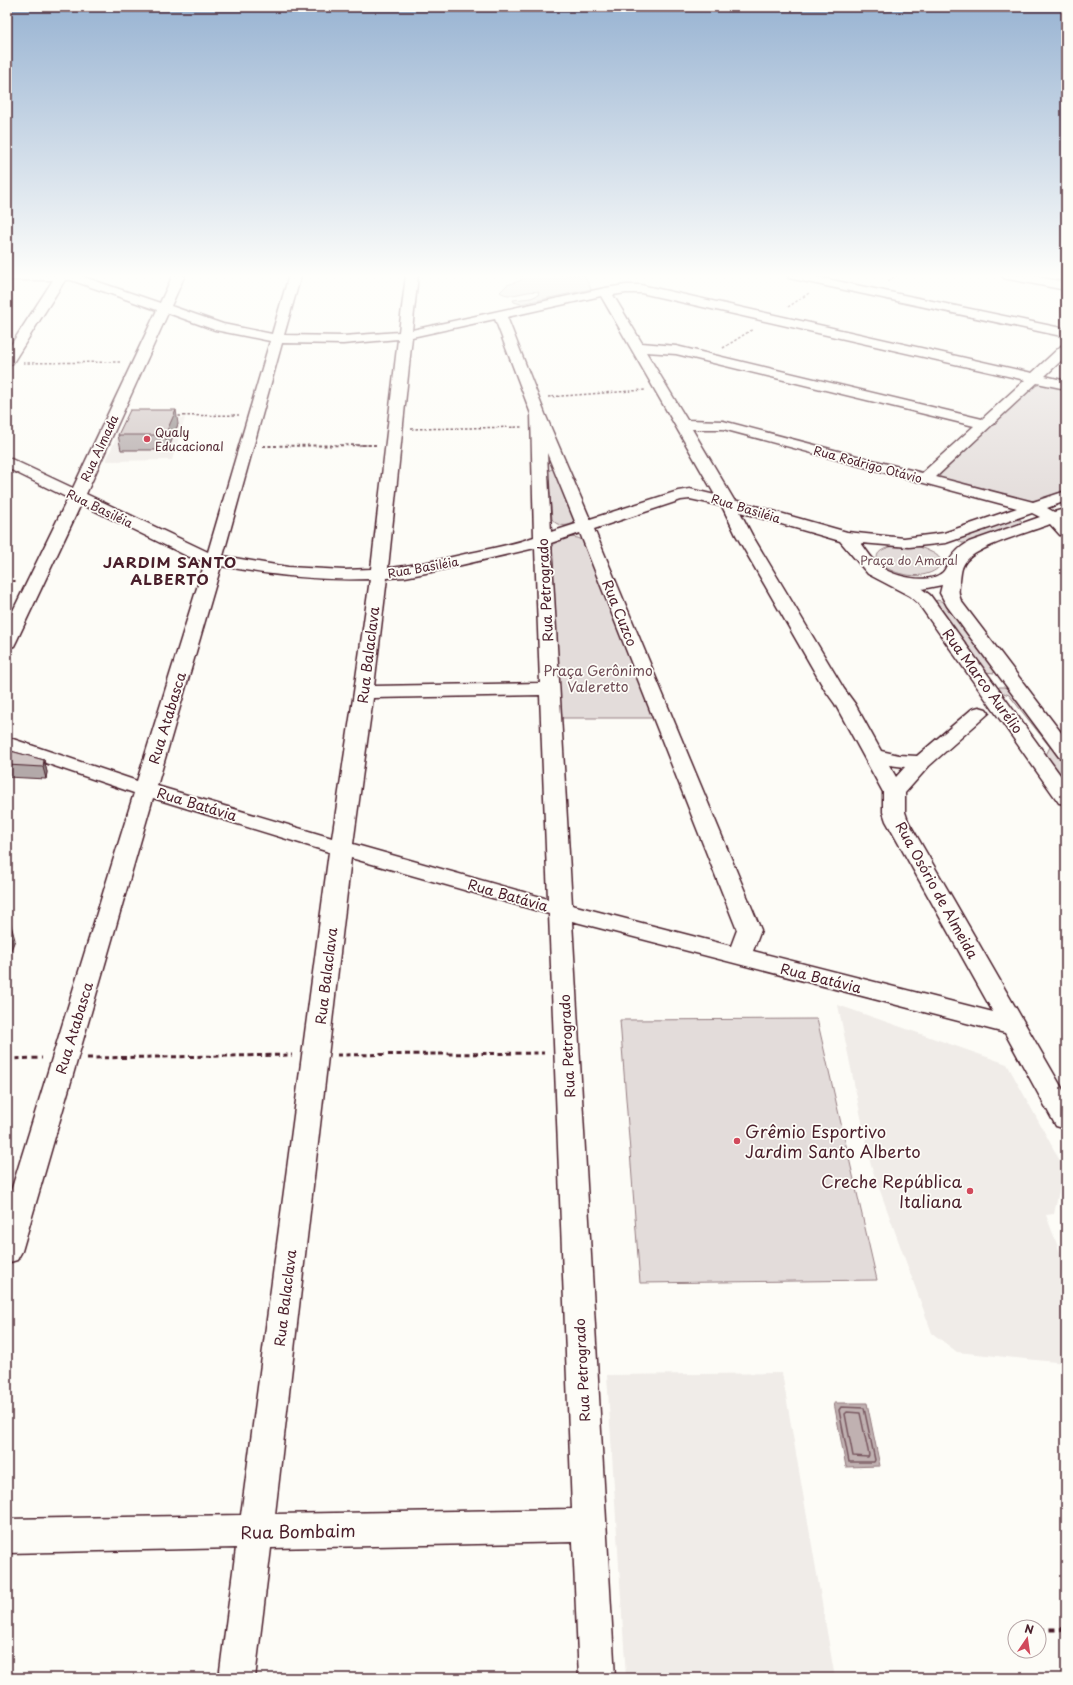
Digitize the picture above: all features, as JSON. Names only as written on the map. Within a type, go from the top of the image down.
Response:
[{"type":"street","name":"Rua Almada","points":[[7,642],[77,496],[142,354]]},
{"type":"street","name":"Rua Atabasca","points":[[7,1252],[214,560],[273,354]]},
{"type":"street","name":"Rua Balaclava","points":[[237,1678],[341,848],[364,692],[379,574],[403,354]]},
{"type":"street","name":"Rua Cuzco","points":[[515,354],[533,398],[538,420],[585,526],[749,930],[739,956]]},
{"type":"street","name":"Rua Osório de Almeida","points":[[641,354],[728,503],[744,534],[875,756],[894,792],[894,812],[897,821],[1015,1027],[1066,1120]]},
{"type":"street","points":[[691,354],[984,424]]},
{"type":"street","points":[[928,354],[1066,385]]},
{"type":"street","points":[[925,479],[1061,354]]},
{"type":"street","name":"Rua Petrogrado","points":[[538,420],[597,1678]]},
{"type":"street","name":"Rua Rodrigo Otávio","points":[[681,424],[723,425],[1033,507],[1059,516],[1066,532]]},
{"type":"street","name":"Rua Basiléia","points":[[7,462],[176,545],[214,560],[288,572],[344,575],[379,574],[431,567],[543,541],[678,496],[696,494],[846,537],[904,542]]},
{"type":"street","points":[[696,494],[710,485],[713,479]]},
{"type":"street","points":[[868,562],[868,553],[877,546],[946,538],[1066,496]]},
{"type":"street","points":[[744,534],[750,526],[766,514]]},
{"type":"street","points":[[846,537],[868,562],[872,569],[887,577],[906,582],[926,583],[944,579],[954,569],[964,552],[975,546],[1059,516]]},
{"type":"street","points":[[904,542],[926,545],[941,550],[950,558],[954,569]]},
{"type":"street","name":"Rua Marco Aurélio","points":[[954,569],[949,593],[953,602],[1065,749]]},
{"type":"street","name":"Rua Marco Aurélio","points":[[887,577],[916,592],[924,599],[1066,798]]},
{"type":"street","points":[[986,685],[1013,682]]},
{"type":"street","points":[[364,692],[550,689]]},
{"type":"street","points":[[894,792],[922,762],[979,713]]},
{"type":"street","name":"Rua Batávia","points":[[7,743],[127,785],[146,789],[341,848],[561,910],[1015,1027]]},
{"type":"street","points":[[875,756],[899,762],[922,762]]},
{"type":"street","name":"Rua Bombaim","points":[[7,1536],[590,1525]]},
{"type":"path","points":[[22,363],[138,362]]},
{"type":"path","points":[[533,398],[661,389]]},
{"type":"path","points":[[169,416],[255,415]]},
{"type":"path","points":[[246,446],[394,437],[538,420]]},
{"type":"path","points":[[7,1059],[567,1052]]},
{"type":"path","points":[[1047,1630],[1066,1629]]},
{"type":"shaded area","name":"Qualy Educacional","points":[[185,418],[172,460],[106,461],[124,419]]},
{"type":"shaded area","name":"Creche República Italiana","points":[[838,1005],[1007,1064],[1064,1168],[1054,1214],[1046,1215],[1061,1255],[1066,1260],[1066,1363],[957,1352],[932,1333],[871,1166]]},
{"type":"shaded area","points":[[782,1373],[835,1678],[626,1678],[607,1375]]},
{"type":"green space","points":[[1051,384],[1066,388],[1066,491],[1039,500],[1026,501],[938,478],[1034,386]]},
{"type":"green space","points":[[552,469],[555,470],[575,522],[569,525],[557,524],[552,519],[548,471]]},
{"type":"green space","points":[[1014,519],[1021,520],[1022,523],[967,543],[962,543],[958,540]]},
{"type":"green space","name":"Praça Gerônimo Valeretto","points":[[571,537],[584,541],[656,718],[561,718],[552,549],[555,543],[562,539]]},
{"type":"green space","name":"Praça do Amaral","points":[[899,545],[915,546],[926,549],[936,554],[940,558],[940,565],[933,571],[922,575],[900,574],[890,570],[882,565],[878,559],[878,554],[885,549]]},
{"type":"green space","points":[[937,600],[944,602],[995,671],[994,673],[985,672],[935,602]]},
{"type":"green space","points":[[999,687],[1004,687],[1010,690],[1066,764],[1066,783],[1046,755],[1050,747],[1009,695],[998,691],[997,689]]},
{"type":"green space","points":[[817,1019],[877,1280],[640,1283],[620,1020]]},
{"type":"water","points":[[834,1403],[867,1403],[880,1466],[846,1467]]},
{"type":"building","points":[[130,410],[176,410],[165,435],[118,435]]},
{"type":"building","points":[[7,750],[44,760],[43,767],[7,765]]},
{"type":"building","points":[[7,921],[10,921],[7,928]]},
{"type":"place","name":"Qualy Educacional","points":[[147,439]]},
{"type":"place","name":"Grêmio Esportivo Jardim Santo Alberto","points":[[737,1141]]},
{"type":"place","name":"Creche República Italiana","points":[[970,1191]]},
{"type":"district","name":"JARDIM SANTO ALBERTO","points":[[170,570]]}]
